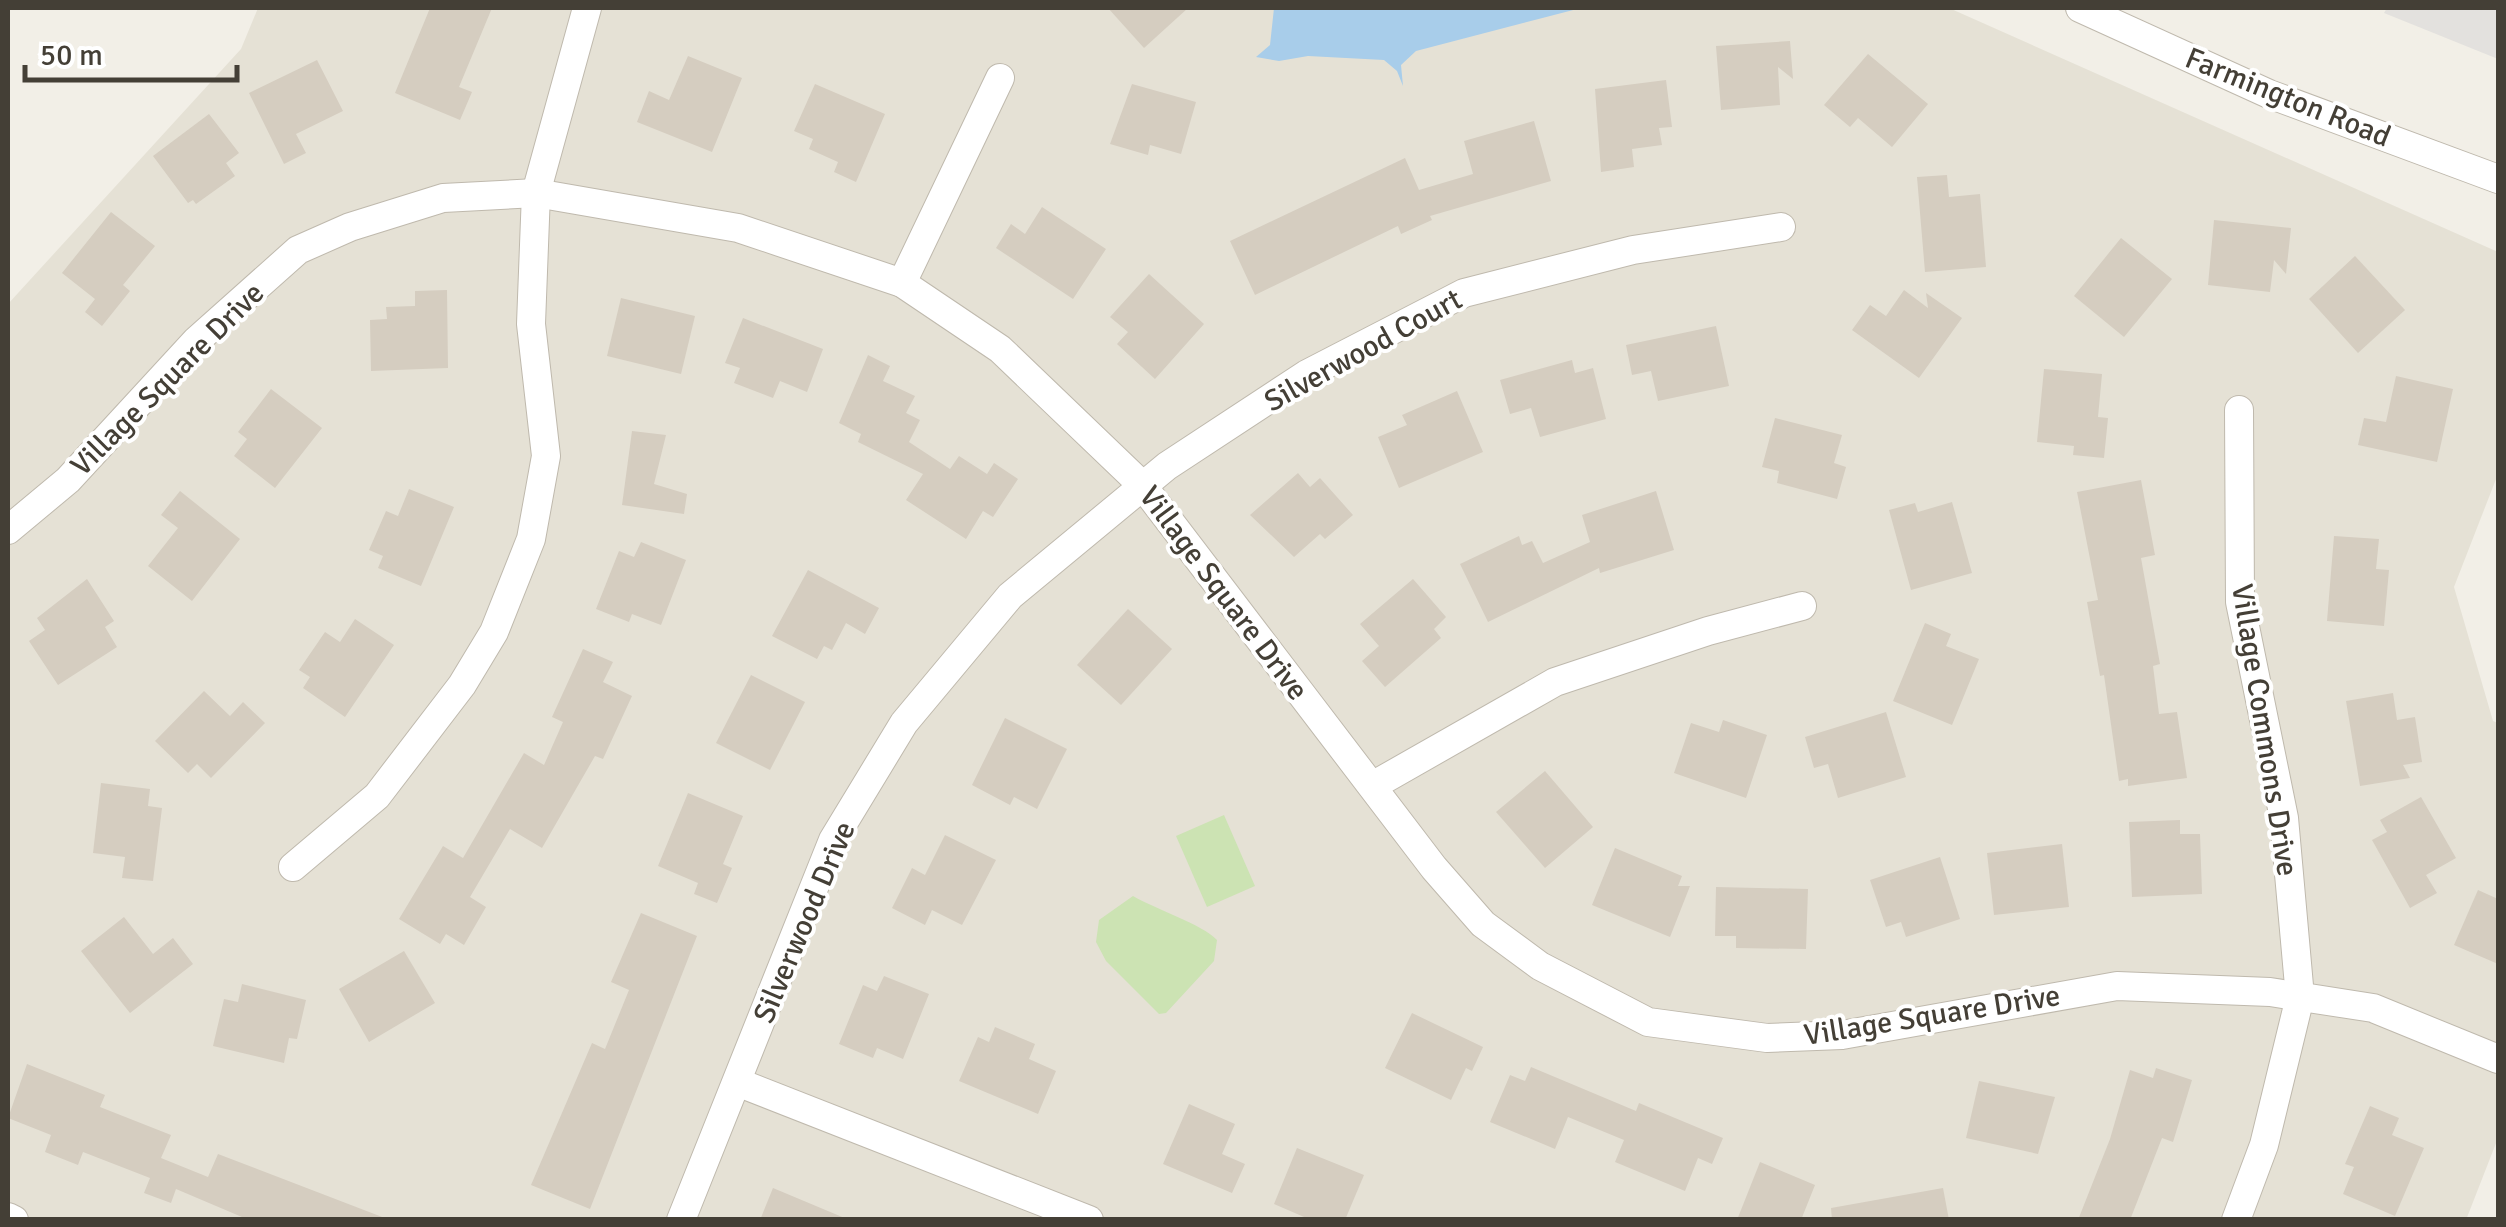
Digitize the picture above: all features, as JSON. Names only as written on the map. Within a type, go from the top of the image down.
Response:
[{"type":"street","points":[[293,867],[377,796],[462,685],[494,632],[530,539],[546,456],[532,324],[536,193],[587,8]]},
{"type":"street","name":"Farmington Road","points":[[2080,8],[2269,94],[2498,179]]},
{"type":"street","points":[[902,283],[1000,78]]},
{"type":"street","name":"Village Square Drive","points":[[8,530],[68,480],[196,340],[298,250],[350,226],[443,198],[536,193],[738,228],[902,283],[1000,349],[1142,485],[1434,868],[1483,924],[1540,966],[1648,1022],[1768,1038],[1842,1035],[2117,986],[2300,997],[2373,1008],[2498,1059]]},
{"type":"street","name":"Silverwood Court","points":[[1142,485],[1307,374],[1464,292],[1633,250],[1780,227]]},
{"type":"street","name":"Village Commons Drive","points":[[2236,1220],[2264,1146],[2300,997],[2284,818],[2240,602],[2239,410]]},
{"type":"street","name":"Silverwood Drive","points":[[681,1220],[833,840],[904,723],[1010,596],[1142,485]]},
{"type":"street","points":[[1374,786],[1555,682],[1708,631],[1802,606]]},
{"type":"street","points":[[737,1082],[1089,1220]]},
{"type":"shaded area","points":[[258,8],[1949,8],[2498,252],[2498,474],[2454,587],[2493,721],[2498,723],[2498,1138],[2466,1220],[8,1219],[8,304],[241,49]]},
{"type":"shaded area","points":[[2387,8],[2498,8],[2498,59],[2384,13]]},
{"type":"green space","points":[[1224,815],[1255,886],[1207,907],[1176,836]]},
{"type":"green space","points":[[1133,896],[1201,928],[1217,940],[1214,961],[1166,1013],[1159,1014],[1106,961],[1096,942],[1099,920]]},
{"type":"water","points":[[1274,8],[1581,8],[1416,51],[1401,65],[1403,86],[1397,71],[1384,60],[1308,56],[1279,61],[1256,57],[1270,45]]},
{"type":"building","points":[[430,8],[492,8],[459,87],[472,92],[460,120],[395,93]]},
{"type":"building","points":[[1108,8],[1188,8],[1144,48]]},
{"type":"building","points":[[1790,41],[1793,79],[1778,67],[1780,105],[1721,110],[1716,46]]},
{"type":"building","points":[[1868,54],[1928,104],[1892,147],[1858,118],[1850,127],[1824,105]]},
{"type":"building","points":[[688,56],[742,78],[712,152],[637,122],[649,91],[669,100]]},
{"type":"building","points":[[317,60],[343,111],[296,134],[306,153],[284,164],[249,93]]},
{"type":"building","points":[[1666,80],[1672,127],[1659,128],[1662,145],[1632,149],[1634,167],[1601,172],[1595,89]]},
{"type":"building","points":[[815,84],[885,114],[856,182],[834,172],[838,162],[809,149],[813,139],[794,131]]},
{"type":"building","points":[[1132,84],[1196,102],[1181,154],[1150,145],[1148,155],[1110,144]]},
{"type":"building","points":[[209,114],[239,153],[226,163],[235,176],[196,204],[193,200],[188,203],[153,156]]},
{"type":"building","points":[[1534,121],[1551,181],[1430,216],[1432,220],[1401,234],[1398,226],[1255,295],[1230,241],[1405,158],[1419,190],[1473,174],[1464,141]]},
{"type":"building","points":[[1947,175],[1949,197],[1980,194],[1986,267],[1925,272],[1917,177]]},
{"type":"building","points":[[1042,207],[1106,249],[1073,299],[996,248],[1011,224],[1025,234]]},
{"type":"building","points":[[111,212],[155,246],[123,285],[130,291],[102,326],[85,312],[95,299],[62,273]]},
{"type":"building","points":[[2214,220],[2291,228],[2286,274],[2274,260],[2270,292],[2208,285]]},
{"type":"building","points":[[2121,238],[2172,279],[2124,337],[2074,296]]},
{"type":"building","points":[[2355,256],[2405,310],[2358,353],[2309,299]]},
{"type":"building","points":[[1149,274],[1204,324],[1155,379],[1117,344],[1128,332],[1110,317]]},
{"type":"building","points":[[447,290],[448,368],[371,371],[370,320],[387,319],[386,307],[415,306],[415,291]]},
{"type":"building","points":[[1904,290],[1928,308],[1926,293],[1962,318],[1919,378],[1852,330],[1870,305],[1886,316]]},
{"type":"building","points":[[621,298],[695,316],[681,374],[607,356]]},
{"type":"building","points":[[743,318],[823,349],[807,392],[780,381],[773,398],[734,383],[740,368],[725,363]]},
{"type":"building","points":[[1716,326],[1729,386],[1658,401],[1651,371],[1632,375],[1626,345]]},
{"type":"building","points":[[868,355],[890,366],[883,381],[915,396],[906,413],[920,420],[909,442],[950,469],[959,456],[987,474],[994,463],[1018,479],[993,517],[983,511],[966,539],[906,500],[923,474],[858,442],[861,434],[839,423]]},
{"type":"building","points":[[1572,360],[1575,373],[1593,368],[1606,419],[1540,437],[1531,408],[1510,414],[1500,380]]},
{"type":"building","points":[[2044,369],[2102,374],[2098,417],[2108,418],[2104,458],[2073,455],[2074,446],[2037,442]]},
{"type":"building","points":[[2396,376],[2453,389],[2437,462],[2358,445],[2364,418],[2386,422]]},
{"type":"building","points":[[271,389],[322,428],[275,488],[234,456],[247,439],[238,432]]},
{"type":"building","points":[[1457,391],[1483,452],[1399,488],[1378,437],[1407,425],[1402,415]]},
{"type":"building","points":[[1775,418],[1842,435],[1834,463],[1846,467],[1837,499],[1777,483],[1779,471],[1762,467]]},
{"type":"building","points":[[632,431],[666,435],[654,484],[687,494],[684,514],[622,505]]},
{"type":"building","points":[[1298,473],[1310,487],[1320,478],[1353,515],[1325,539],[1320,534],[1294,557],[1250,515]]},
{"type":"building","points":[[2141,480],[2155,555],[2141,558],[2160,664],[2153,666],[2159,714],[2177,712],[2187,778],[2128,786],[2128,779],[2119,781],[2104,675],[2100,676],[2087,602],[2098,600],[2077,492]]},
{"type":"building","points":[[409,489],[454,507],[421,586],[378,568],[383,556],[369,550],[386,511],[398,516]]},
{"type":"building","points":[[180,491],[240,539],[192,601],[148,566],[178,528],[161,515]]},
{"type":"building","points":[[1656,491],[1674,550],[1600,573],[1599,568],[1488,622],[1460,564],[1519,536],[1522,545],[1532,541],[1543,563],[1590,542],[1582,515]]},
{"type":"building","points":[[1952,502],[1972,573],[1911,590],[1889,510],[1915,503],[1918,512]]},
{"type":"building","points":[[2334,536],[2379,539],[2376,569],[2389,570],[2384,626],[2327,621]]},
{"type":"building","points":[[641,542],[686,560],[661,625],[632,614],[629,622],[596,609],[619,551],[634,557]]},
{"type":"building","points":[[808,570],[879,608],[865,634],[846,623],[832,650],[824,646],[817,659],[772,636]]},
{"type":"building","points":[[87,579],[114,621],[105,627],[117,647],[58,685],[29,641],[45,630],[37,618]]},
{"type":"building","points":[[1413,579],[1446,617],[1434,629],[1441,638],[1385,687],[1362,661],[1379,646],[1360,624]]},
{"type":"building","points":[[1128,609],[1172,649],[1121,705],[1077,665]]},
{"type":"building","points":[[355,619],[394,645],[345,717],[303,688],[310,677],[299,670],[325,632],[340,642]]},
{"type":"building","points":[[1925,623],[1951,634],[1946,646],[1979,659],[1952,725],[1893,701]]},
{"type":"building","points":[[583,649],[613,662],[603,682],[632,696],[603,759],[595,756],[542,848],[510,829],[470,897],[486,907],[464,945],[446,934],[440,944],[399,919],[443,846],[463,858],[524,753],[544,765],[563,722],[552,717]]},
{"type":"building","points":[[751,675],[805,702],[770,770],[716,743]]},
{"type":"building","points":[[204,691],[230,716],[243,702],[265,723],[211,778],[197,764],[188,773],[155,741]]},
{"type":"building","points":[[2393,693],[2397,720],[2415,717],[2422,762],[2403,765],[2410,778],[2360,786],[2346,701]]},
{"type":"building","points":[[1886,712],[1906,777],[1838,798],[1828,764],[1814,768],[1805,737]]},
{"type":"building","points":[[1005,718],[1067,749],[1037,809],[1014,797],[1010,805],[972,785]]},
{"type":"building","points":[[1723,720],[1767,735],[1746,798],[1674,773],[1691,723],[1719,732]]},
{"type":"building","points":[[1545,771],[1593,827],[1545,868],[1496,812]]},
{"type":"building","points":[[101,783],[150,789],[148,806],[162,808],[153,881],[122,878],[125,857],[93,853]]},
{"type":"building","points":[[688,793],[743,816],[723,864],[732,868],[717,903],[694,894],[698,883],[658,866]]},
{"type":"building","points":[[2421,797],[2456,858],[2426,875],[2437,893],[2410,908],[2372,840],[2387,832],[2380,820]]},
{"type":"building","points":[[2180,820],[2180,834],[2200,834],[2202,894],[2132,897],[2129,822]]},
{"type":"building","points":[[945,835],[996,860],[962,925],[932,910],[925,925],[892,908],[912,868],[925,875]]},
{"type":"building","points":[[2062,844],[2069,907],[1994,915],[1987,853]]},
{"type":"building","points":[[1615,848],[1682,876],[1678,886],[1690,886],[1670,937],[1592,905]]},
{"type":"building","points":[[1940,857],[1960,919],[1906,937],[1901,922],[1886,927],[1870,880]]},
{"type":"building","points":[[1716,887],[1808,889],[1806,949],[1736,948],[1736,936],[1715,936]]},
{"type":"building","points":[[2478,890],[2498,899],[2498,964],[2454,945]]},
{"type":"building","points":[[641,913],[697,936],[590,1209],[531,1185],[592,1043],[605,1049],[629,990],[611,982]]},
{"type":"building","points":[[124,917],[153,954],[173,938],[193,964],[130,1013],[81,951]]},
{"type":"building","points":[[404,951],[435,1003],[369,1042],[339,989]]},
{"type":"building","points":[[884,976],[929,994],[903,1059],[877,1048],[873,1058],[839,1044],[863,985],[877,991]]},
{"type":"building","points":[[242,984],[306,1000],[297,1039],[289,1038],[284,1063],[213,1046],[224,999],[238,1002]]},
{"type":"building","points":[[1412,1013],[1483,1047],[1472,1071],[1466,1068],[1451,1100],[1385,1068]]},
{"type":"building","points":[[995,1027],[1035,1044],[1029,1059],[1056,1071],[1038,1114],[959,1081],[978,1037],[989,1042]]},
{"type":"building","points":[[27,1064],[105,1095],[100,1107],[171,1135],[161,1158],[208,1177],[218,1154],[390,1220],[249,1220],[176,1189],[171,1203],[144,1193],[150,1178],[83,1152],[78,1165],[45,1152],[51,1135],[8,1118]]},
{"type":"building","points":[[1531,1067],[1636,1111],[1639,1103],[1723,1138],[1712,1164],[1698,1158],[1685,1191],[1615,1162],[1624,1140],[1568,1117],[1555,1149],[1490,1122],[1510,1075],[1525,1081]]},
{"type":"building","points":[[2156,1068],[2192,1080],[2173,1142],[2162,1138],[2130,1220],[2078,1220],[2110,1139],[2130,1070],[2153,1078]]},
{"type":"building","points":[[1979,1081],[2055,1097],[2038,1154],[1966,1138]]},
{"type":"building","points":[[1189,1104],[1235,1124],[1222,1154],[1245,1164],[1232,1193],[1163,1164]]},
{"type":"building","points":[[2370,1106],[2399,1118],[2392,1135],[2424,1148],[2395,1216],[2343,1194],[2354,1167],[2345,1164]]},
{"type":"building","points":[[1297,1148],[1364,1175],[1345,1220],[1311,1220],[1274,1204]]},
{"type":"building","points":[[1760,1162],[1815,1185],[1801,1220],[1737,1220]]},
{"type":"building","points":[[773,1188],[847,1219],[847,1220],[760,1220]]},
{"type":"building","points":[[1943,1188],[1949,1220],[1832,1220],[1831,1208]]}]
